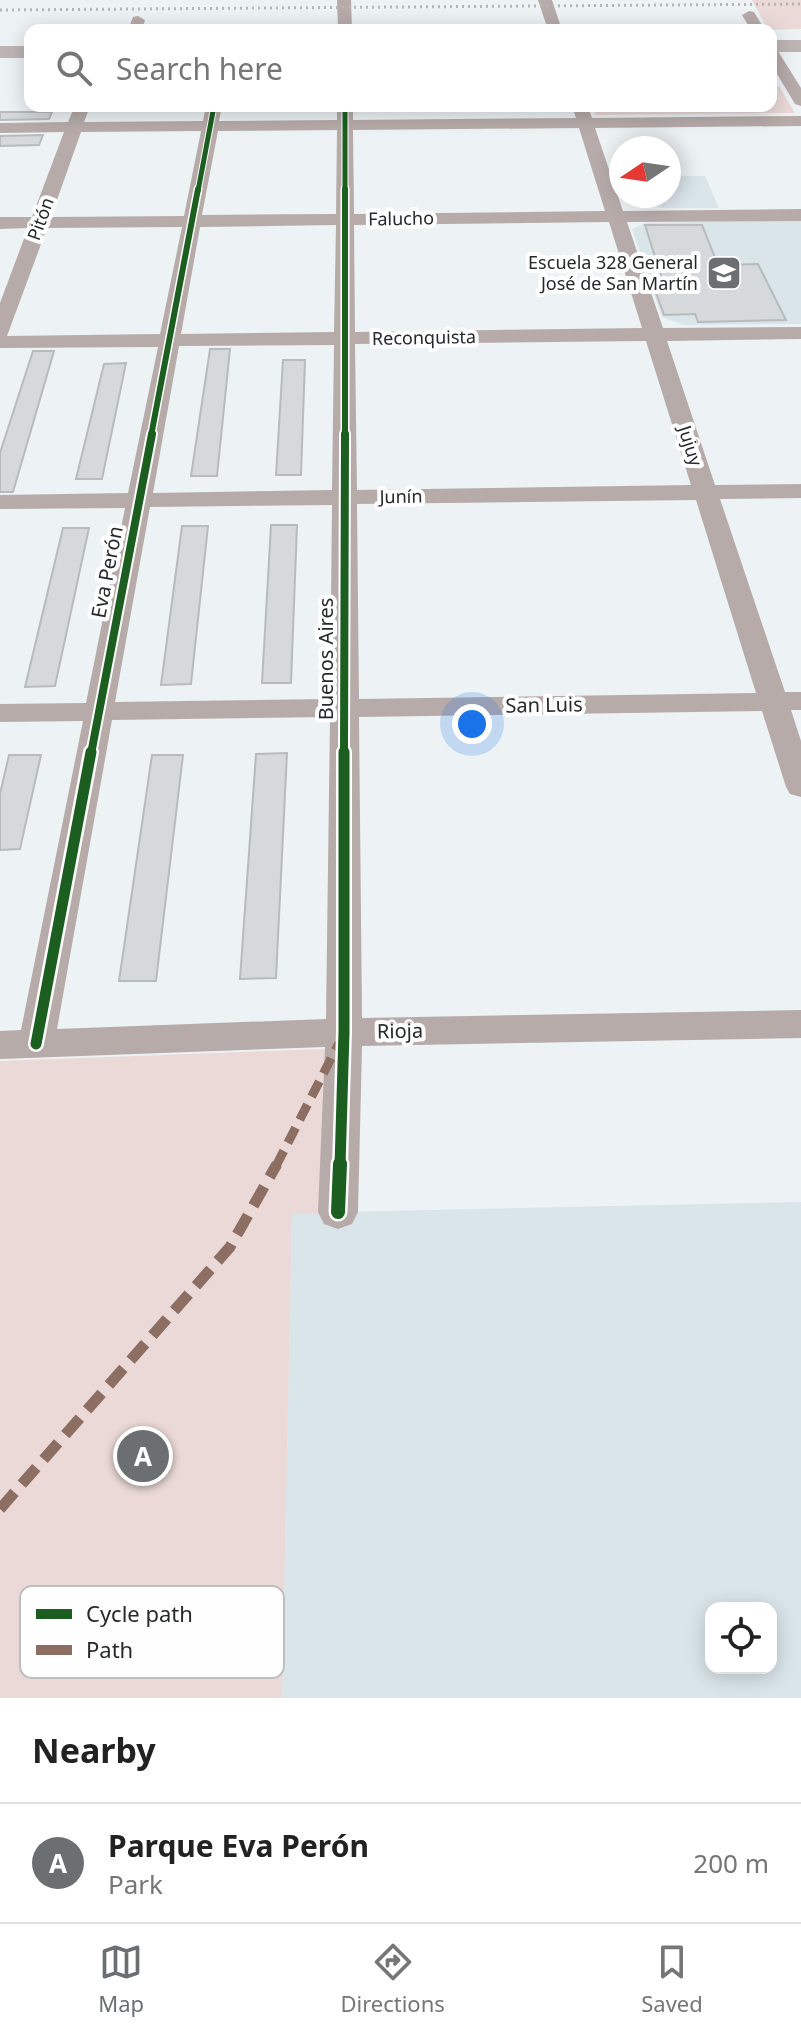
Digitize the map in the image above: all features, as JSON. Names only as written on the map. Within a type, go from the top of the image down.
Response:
[{"type":"main road","points":[[777,48],[801,46]]},
{"type":"main road","points":[[0,52],[24,52]]},
{"type":"street","points":[[344,0],[345,24]]},
{"type":"street","points":[[545,0],[553,24]]},
{"type":"street","points":[[749,15],[754,24]]},
{"type":"street","points":[[777,59],[801,101]]},
{"type":"street","name":"Pitón","points":[[0,331],[80,112]]},
{"type":"street","name":"Eva Perón","points":[[36,1044],[213,112]]},
{"type":"street","points":[[0,128],[210,126],[344,116],[582,114],[801,121]]},
{"type":"street","name":"Jujuy","points":[[582,114],[705,492],[787,701],[801,787]]},
{"type":"street","name":"Buenos Aires","points":[[338,1212],[344,1032],[344,116]]},
{"type":"street","name":"Falucho","points":[[0,223],[801,215]]},
{"type":"street","name":"Reconquista","points":[[0,342],[801,333]]},
{"type":"street","name":"Junín","points":[[0,502],[801,491]]},
{"type":"street","name":"San Luis","points":[[0,713],[787,701]]},
{"type":"street","name":"Rioja","points":[[0,1045],[344,1032],[801,1024]]},
{"type":"shaded area","points":[[752,0],[801,0],[801,29],[777,30],[777,24],[765,24]]},
{"type":"shaded area","points":[[777,86],[795,113],[596,115],[595,112],[777,112]]},
{"type":"shaded area","points":[[681,176],[705,176],[719,208],[681,208]]},
{"type":"shaded area","name":"Escuela 328 General José de San Martín","points":[[801,220],[801,324],[684,325],[662,317],[632,229],[646,223]]},
{"type":"shaded area","points":[[325,1049],[319,1213],[292,1214],[284,1601],[284,1586],[20,1586],[20,1678],[282,1678],[282,1698],[0,1698],[0,1061]]},
{"type":"shaded area","points":[[801,1202],[801,1698],[282,1698],[292,1213]]},
{"type":"building","points":[[0,112],[52,112],[49,119],[0,120]]},
{"type":"building","points":[[43,135],[39,145],[0,146],[0,136]]},
{"type":"building","points":[[645,225],[702,225],[718,265],[758,264],[786,320],[698,322],[695,314],[664,315],[651,279],[662,279]]},
{"type":"building","points":[[210,349],[230,349],[217,476],[191,476]]},
{"type":"building","points":[[33,351],[54,351],[13,492],[0,492],[0,453]]},
{"type":"building","points":[[283,360],[305,360],[301,475],[276,475]]},
{"type":"building","points":[[126,363],[102,479],[76,479],[104,364]]},
{"type":"building","points":[[271,525],[297,525],[291,683],[262,683]]},
{"type":"building","points":[[182,526],[208,526],[191,684],[161,685]]},
{"type":"building","points":[[63,528],[89,528],[55,686],[25,687]]},
{"type":"building","points":[[287,753],[276,978],[240,979],[256,754]]},
{"type":"building","points":[[9,755],[41,755],[20,849],[0,850],[0,794]]},
{"type":"building","points":[[152,755],[183,755],[156,981],[119,981]]},
{"type":"railway","points":[[0,10],[801,4]]},
{"type":"marked path","points":[[0,1509],[79,1415],[230,1247],[295,1133],[339,1043]]},
{"type":"cycle path","points":[[36,1044],[213,112]]},
{"type":"cycle path","points":[[338,1212],[344,1032],[345,112]]},
{"type":"place","name":"Escuela 328 General José de San Martín","points":[[724,273]]},
{"type":"place","name":"Parque Eva Perón","points":[[143,1456]]}]
